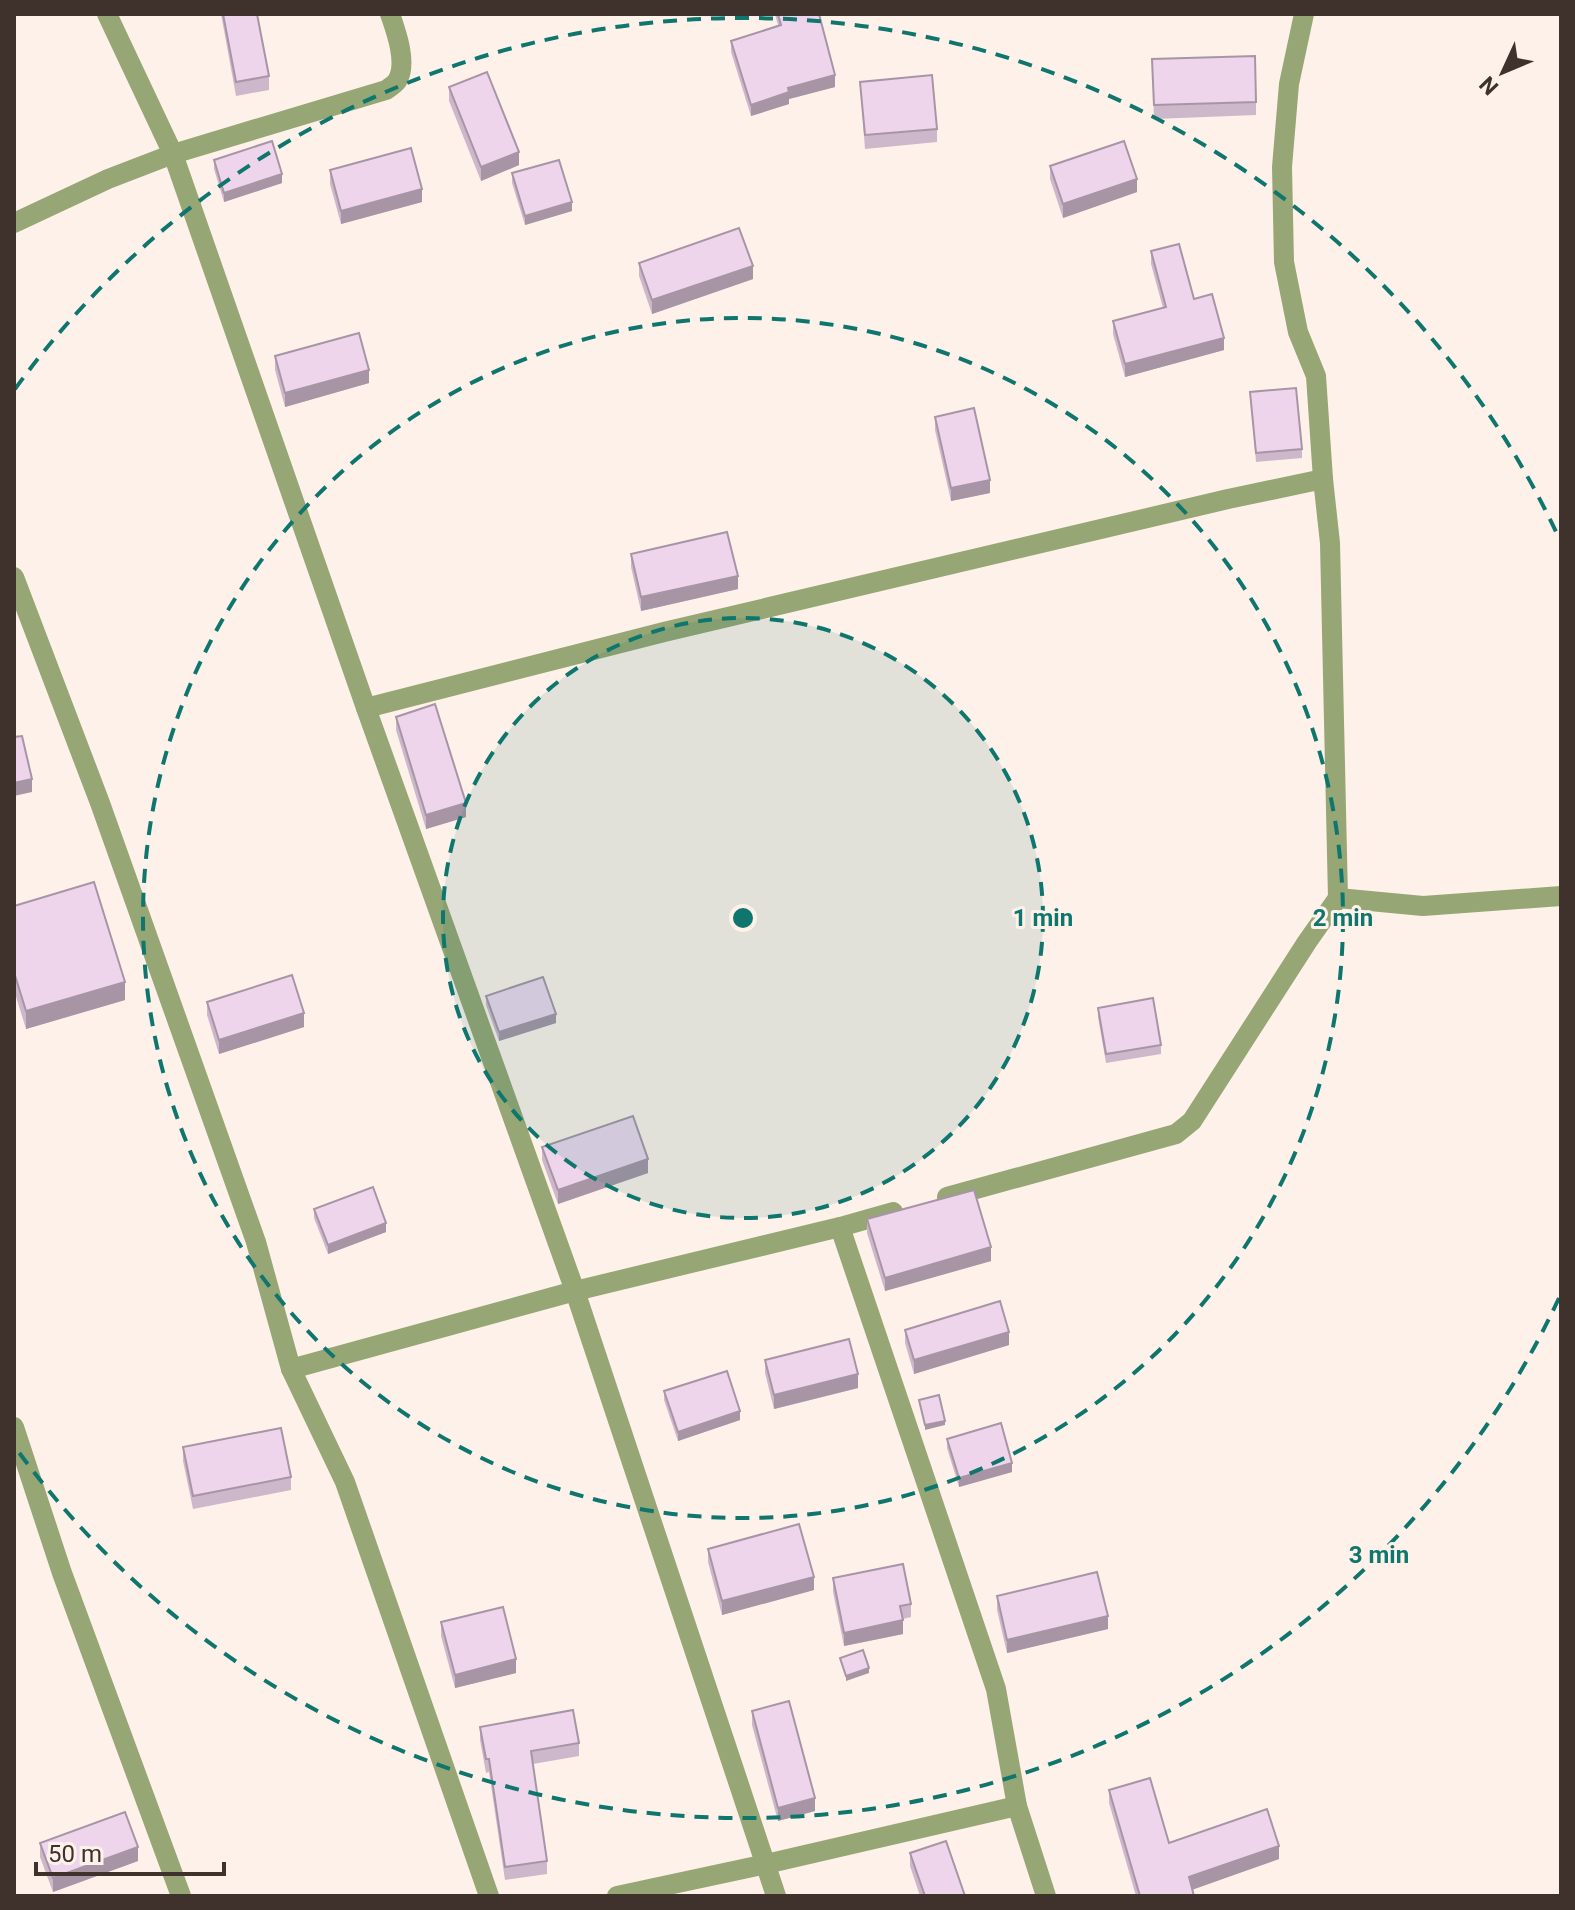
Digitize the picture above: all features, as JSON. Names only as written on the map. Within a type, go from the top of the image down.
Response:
[{"type":"street","points":[[107,14],[173,154],[366,708],[575,1291],[776,1896]]},
{"type":"street","points":[[14,223],[108,179],[173,154],[386,90],[397,81],[402,67],[399,40],[390,14]]},
{"type":"street","points":[[291,1369],[575,1291],[840,1227],[1176,1134],[1192,1121],[1338,898],[1330,543],[1316,376],[1298,332],[1284,262],[1282,167],[1289,84],[1304,14]]},
{"type":"street","points":[[366,708],[664,632],[1323,479]]},
{"type":"street","points":[[14,577],[100,803],[256,1242],[291,1369],[345,1482],[489,1896]]},
{"type":"street","points":[[1338,898],[1423,906],[1561,896]]},
{"type":"street","points":[[840,1227],[996,1689],[1017,1806],[1046,1896]]},
{"type":"street","points":[[14,1427],[62,1573],[181,1896]]},
{"type":"street","points":[[617,1896],[1017,1806]]},
{"type":"building","points":[[223,14],[257,14],[269,76],[236,82]]},
{"type":"building","points":[[778,14],[819,14],[835,75],[788,88],[789,92],[751,105],[731,41],[781,25]]},
{"type":"building","points":[[1255,56],[1256,102],[1154,105],[1152,59]]},
{"type":"building","points":[[487,72],[519,152],[481,167],[449,87]]},
{"type":"building","points":[[932,75],[937,129],[865,135],[860,82]]},
{"type":"building","points":[[272,141],[282,174],[224,193],[214,160]]},
{"type":"building","points":[[1124,141],[1137,179],[1063,204],[1050,166]]},
{"type":"building","points":[[411,148],[422,189],[341,211],[330,170]]},
{"type":"building","points":[[559,160],[572,202],[525,216],[512,173]]},
{"type":"building","points":[[739,228],[753,266],[652,300],[639,263]]},
{"type":"building","points":[[1179,244],[1194,299],[1212,294],[1224,338],[1125,364],[1113,321],[1166,307],[1151,251]]},
{"type":"building","points":[[359,333],[369,370],[285,393],[275,356]]},
{"type":"building","points":[[1296,388],[1302,449],[1256,453],[1250,392]]},
{"type":"building","points":[[974,408],[990,480],[951,488],[935,417]]},
{"type":"building","points":[[727,532],[738,576],[641,597],[631,554]]},
{"type":"building","points":[[435,704],[466,803],[426,815],[396,717]]},
{"type":"building","points":[[22,736],[32,779],[14,783],[14,737]]},
{"type":"building","points":[[94,882],[125,982],[26,1011],[14,972],[14,906]]},
{"type":"building","points":[[292,975],[304,1013],[219,1040],[207,1002]]},
{"type":"building","points":[[543,977],[556,1014],[499,1032],[486,996]]},
{"type":"building","points":[[1153,998],[1161,1045],[1106,1054],[1098,1008]]},
{"type":"building","points":[[633,1116],[648,1159],[558,1190],[542,1147]]},
{"type":"building","points":[[373,1187],[386,1223],[328,1245],[314,1209]]},
{"type":"building","points":[[974,1190],[991,1247],[885,1278],[867,1219]]},
{"type":"building","points":[[1000,1301],[1009,1332],[914,1360],[905,1330]]},
{"type":"building","points":[[849,1339],[858,1374],[774,1395],[765,1360]]},
{"type":"building","points":[[727,1371],[740,1411],[678,1432],[664,1391]]},
{"type":"building","points":[[939,1395],[945,1421],[925,1425],[919,1400]]},
{"type":"building","points":[[1001,1423],[1012,1463],[959,1478],[947,1439]]},
{"type":"building","points":[[281,1428],[291,1477],[193,1496],[183,1447]]},
{"type":"building","points":[[799,1524],[814,1577],[722,1601],[708,1549]]},
{"type":"building","points":[[903,1564],[911,1604],[900,1606],[903,1620],[844,1633],[833,1578]]},
{"type":"building","points":[[1097,1572],[1108,1616],[1007,1640],[997,1596]]},
{"type":"building","points":[[503,1607],[516,1659],[455,1675],[441,1622]]},
{"type":"building","points":[[863,1650],[869,1668],[846,1676],[840,1658]]},
{"type":"building","points":[[789,1701],[815,1798],[778,1808],[752,1711]]},
{"type":"building","points":[[573,1710],[579,1743],[531,1751],[547,1861],[505,1867],[489,1759],[486,1759],[480,1727]]},
{"type":"building","points":[[1150,1778],[1169,1843],[1267,1809],[1279,1846],[1189,1877],[1194,1896],[1140,1896],[1109,1790]]},
{"type":"building","points":[[125,1812],[138,1847],[53,1878],[40,1843]]},
{"type":"building","points":[[946,1841],[965,1896],[925,1896],[910,1853]]}]
